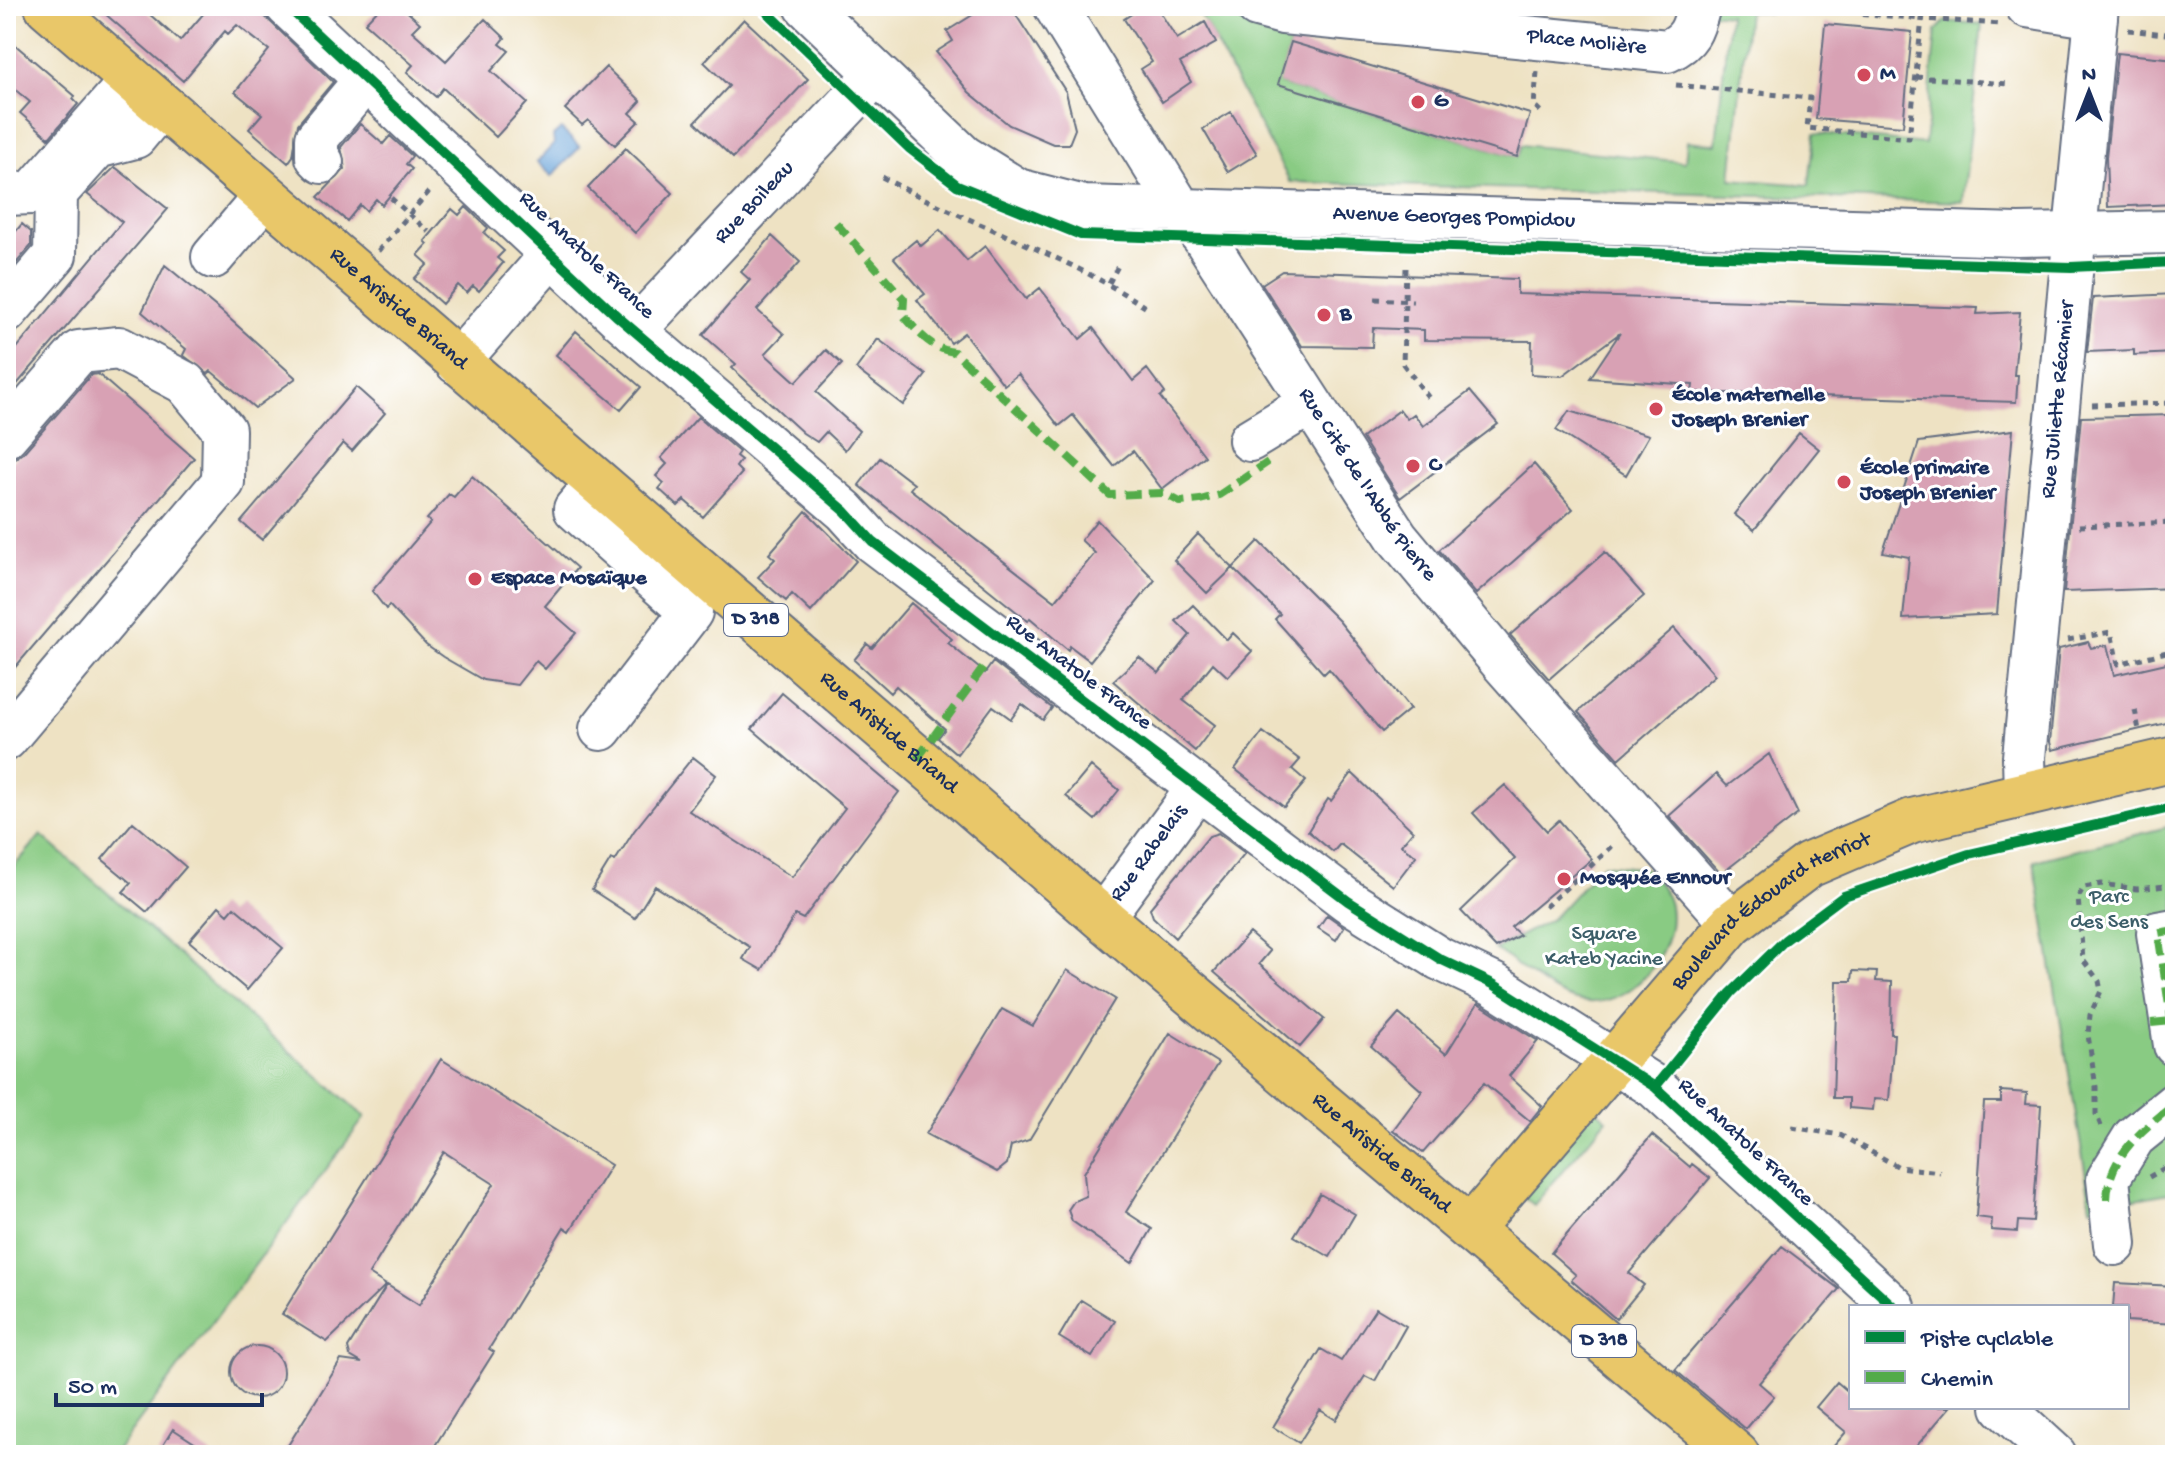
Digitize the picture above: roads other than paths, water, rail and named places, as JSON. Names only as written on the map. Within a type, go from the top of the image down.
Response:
[{"type":"main road","name":"Rue Aristide Briand","points":[[47,6],[1102,918],[1737,1455]]},
{"type":"main road","name":"Boulevard Édouard Herriot","points":[[1471,1228],[1732,923],[1809,865],[1871,835],[1912,821],[2175,759]]},
{"type":"street","name":"Rue Anatole France","points":[[287,6],[634,331],[845,511],[873,542],[1348,901],[1615,1059],[1655,1087],[1892,1305]]},
{"type":"street","name":"Avenue Georges Pompidou","points":[[806,6],[963,156],[1018,190],[1084,207],[2074,234],[2175,232]]},
{"type":"street","name":"Rue Cité de l'Abbé Pierre","points":[[1055,6],[1181,210],[1204,238],[1397,537],[1435,585],[1732,923]]},
{"type":"street","name":"Place Molière","points":[[1257,6],[1283,13],[1528,46],[1667,51],[1683,45],[1692,33],[1699,6]]},
{"type":"street","points":[[2021,15],[2096,16]]},
{"type":"street","name":"Rue Juliette Récamier","points":[[2025,792],[2024,757],[2096,16]]},
{"type":"street","name":"Rue Boileau","points":[[634,331],[876,75]]},
{"type":"street","points":[[322,162],[317,157],[317,138],[366,79]]},
{"type":"street","points":[[6,194],[32,193],[146,94]]},
{"type":"street","points":[[6,312],[55,255],[56,193],[97,147],[135,137],[146,94]]},
{"type":"street","points":[[213,257],[265,196]]},
{"type":"street","points":[[457,363],[553,253]]},
{"type":"street","points":[[6,436],[79,352],[119,348],[185,383],[224,430],[223,482],[6,739]]},
{"type":"street","points":[[1250,440],[1309,404]]},
{"type":"street","points":[[597,484],[575,509],[691,612],[601,729]]},
{"type":"street","name":"Rue Rabelais","points":[[1102,918],[1198,788]]},
{"type":"street","points":[[2175,930],[2158,933],[2175,1045]]},
{"type":"street","points":[[2115,1244],[2108,1189],[2134,1137],[2175,1104]]},
{"type":"street","points":[[2005,1409],[2055,1455]]},
{"type":"water","points":[[561,129],[580,147],[552,176],[537,162],[554,144],[553,136]]},
{"type":"place","name":"M","points":[[1864,75]]},
{"type":"place","name":"G","points":[[1418,102]]},
{"type":"place","name":"B","points":[[1324,315]]},
{"type":"place","name":"École maternelle Joseph Brenier","points":[[1656,409]]},
{"type":"place","name":"C","points":[[1413,466]]},
{"type":"place","name":"École primaire Joseph Brenier","points":[[1844,482]]},
{"type":"place","name":"Espace Mosaïque","points":[[475,579]]},
{"type":"place","name":"Mosquée Ennour","points":[[1564,879]]},
{"type":"park label","name":"Parc des Sens","points":[[2109,910]]},
{"type":"park label","name":"Square Kateb Yacine","points":[[1604,948]]}]
